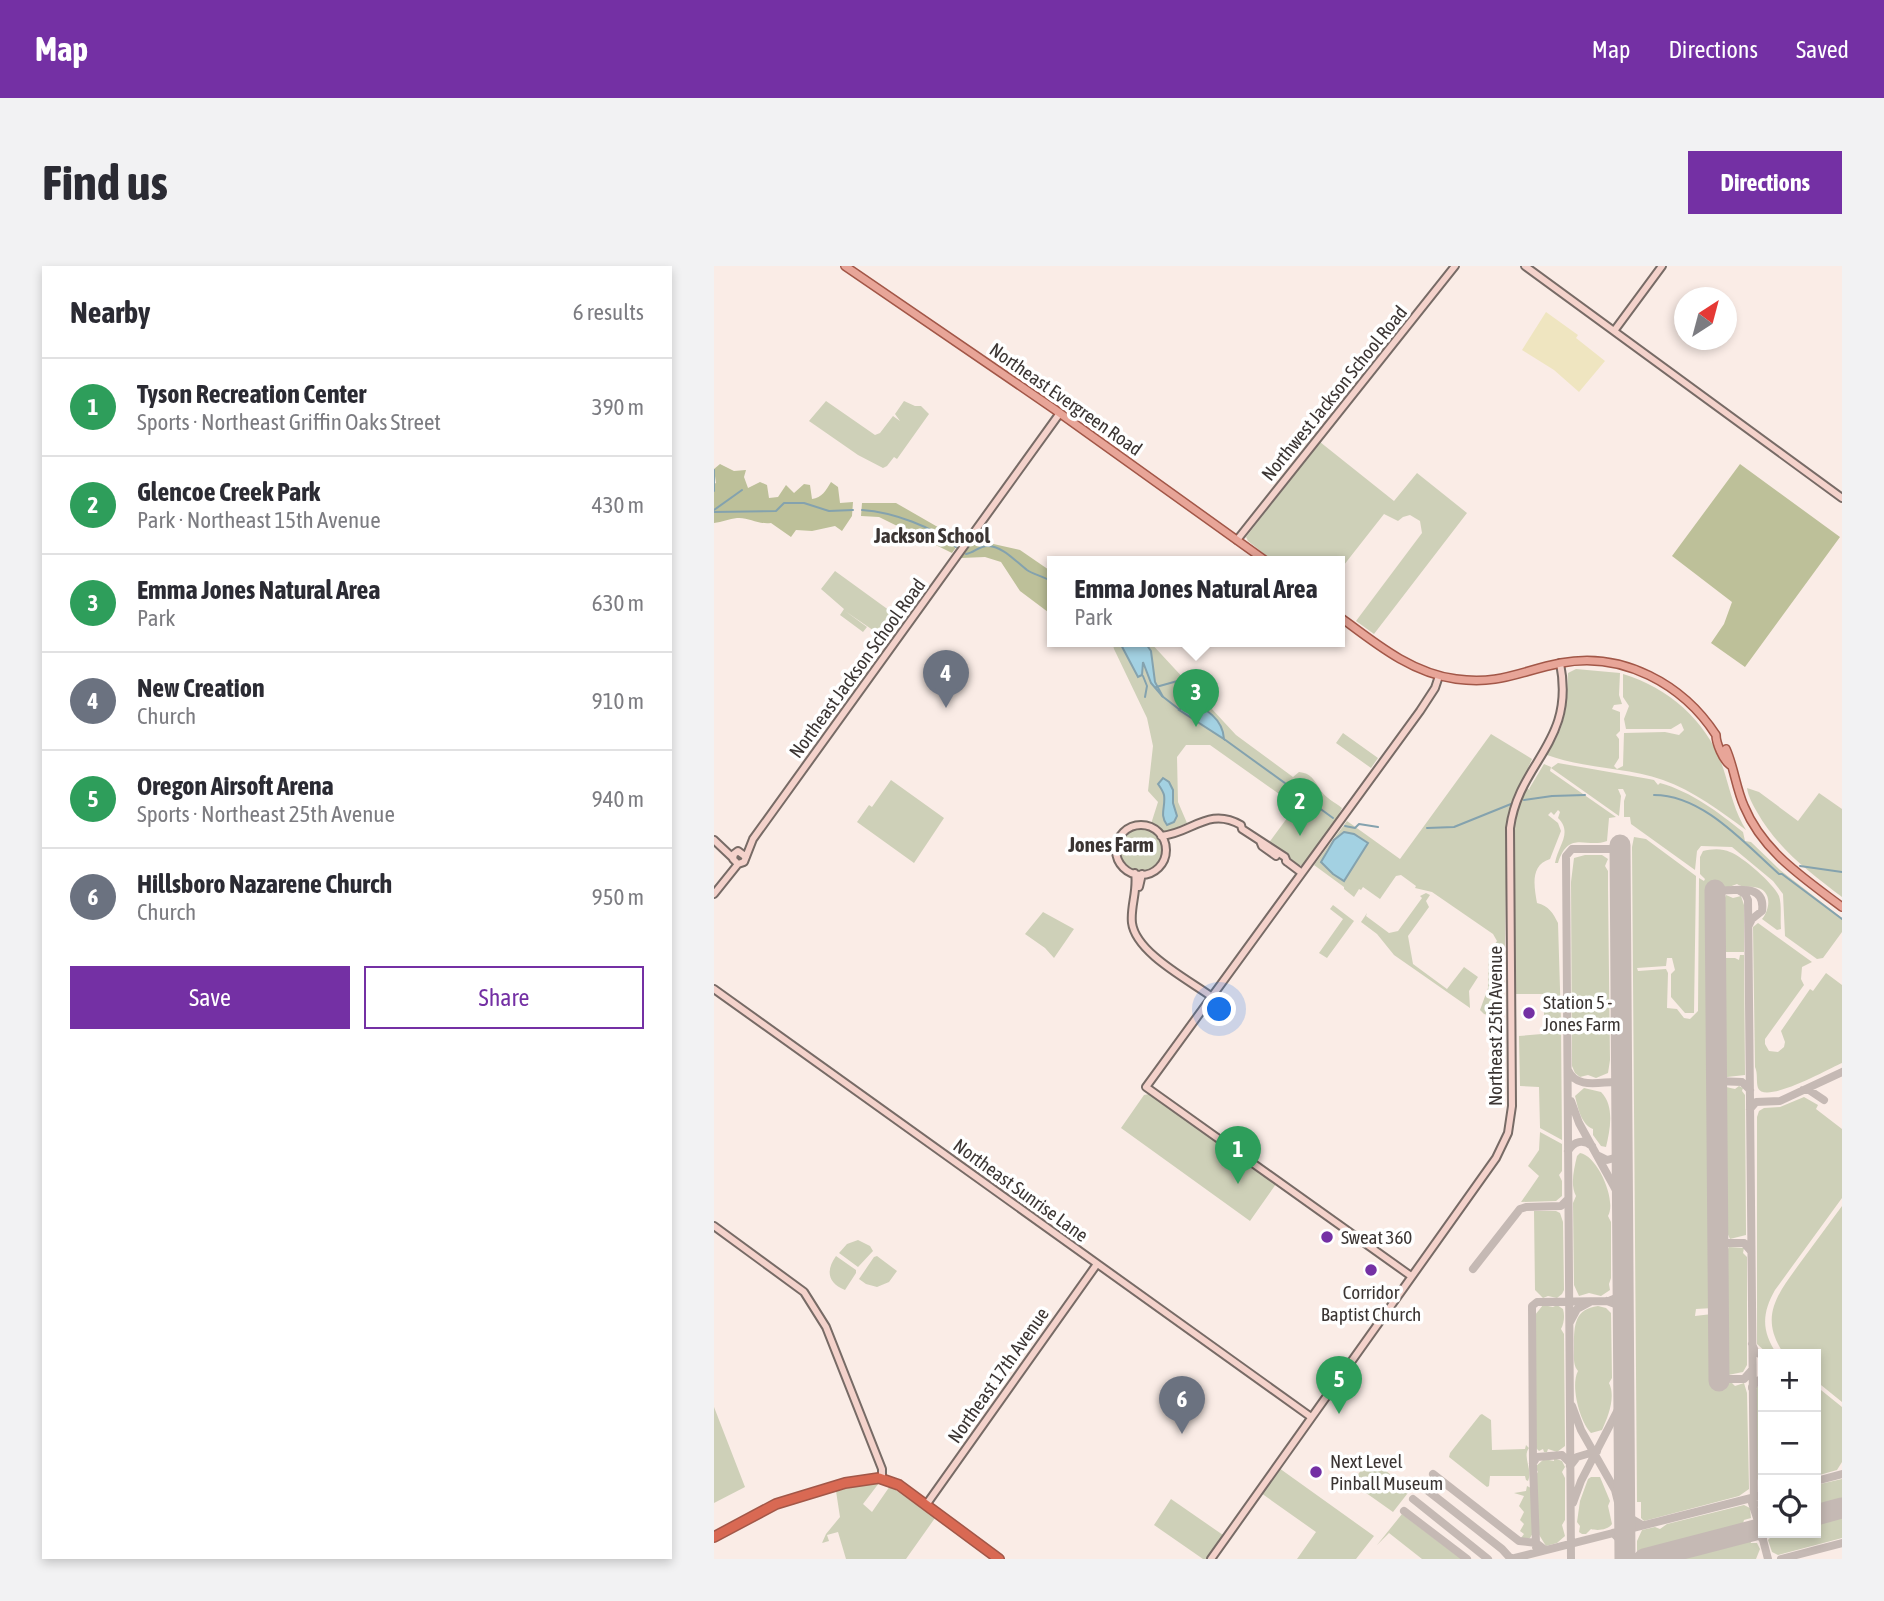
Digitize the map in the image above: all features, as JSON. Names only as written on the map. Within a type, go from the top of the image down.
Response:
[{"type":"highway","points":[[714,1537],[772,1506],[845,1483],[882,1478],[899,1485],[999,1559]]},
{"type":"main road","name":"Northeast Evergreen Road","points":[[845,266],[1060,413],[1259,556]]},
{"type":"main road","points":[[1345,621],[1399,659],[1439,676],[1497,680],[1560,663],[1584,661],[1612,663],[1653,677],[1690,703],[1716,735],[1726,762],[1730,765]]},
{"type":"main road","points":[[1727,749],[1746,812],[1763,840],[1787,865],[1842,907]]},
{"type":"street","name":"Northwest Jackson School Road","points":[[1237,540],[1455,266]]},
{"type":"street","points":[[1525,266],[1842,498]]},
{"type":"street","points":[[1614,331],[1662,266]]},
{"type":"street","name":"Northeast Jackson School Road","points":[[741,853],[1060,413]]},
{"type":"street","name":"Northeast 25th Avenue","points":[[1211,1559],[1496,1158],[1509,1129],[1512,1107],[1510,828],[1519,795],[1558,726],[1563,696],[1560,663]]},
{"type":"street","points":[[1411,1276],[1146,1087],[1420,711],[1433,692],[1439,676]]},
{"type":"street","points":[[1716,735],[1727,749]]},
{"type":"street","points":[[1161,836],[1218,818],[1231,820],[1241,825],[1242,829],[1260,841],[1262,846],[1302,873]]},
{"type":"street","points":[[1143,825],[1153,828],[1164,844],[1165,852],[1161,863],[1153,871],[1138,874],[1124,868],[1118,859],[1116,844],[1129,828],[1143,825]]},
{"type":"street","points":[[1164,844],[1194,825]]},
{"type":"street","points":[[714,840],[735,860],[744,862],[741,853]]},
{"type":"street","points":[[722,846],[741,853]]},
{"type":"street","points":[[714,894],[741,853]]},
{"type":"street","points":[[1138,874],[1132,923],[1138,940],[1148,951],[1213,996]]},
{"type":"street","name":"Northeast Sunrise Lane","points":[[714,989],[1311,1417]]},
{"type":"street","points":[[714,1226],[799,1287],[811,1302],[826,1327],[880,1464],[882,1478]]},
{"type":"street","name":"Northeast 17th Avenue","points":[[926,1505],[1097,1264]]},
{"type":"green space","points":[[826,401],[875,435],[880,433],[893,416],[900,421],[895,414],[904,401],[921,406],[929,414],[897,459],[894,457],[883,468],[858,455],[809,421]]},
{"type":"green space","points":[[1320,442],[1394,501],[1417,473],[1467,513],[1374,634],[1356,621],[1422,533],[1420,521],[1410,515],[1398,521],[1384,514],[1345,564],[1345,556],[1267,556],[1246,537]]},
{"type":"green space","points":[[720,464],[734,471],[746,470],[744,477],[748,488],[760,482],[767,485],[769,498],[778,497],[786,485],[794,493],[804,484],[810,485],[812,499],[823,493],[831,482],[838,487],[840,503],[853,502],[852,516],[842,531],[835,526],[812,531],[796,530],[791,537],[771,523],[737,518],[714,523],[714,469]]},
{"type":"green space","points":[[1740,464],[1840,537],[1745,667],[1711,643],[1724,624],[1732,602],[1672,556]]},
{"type":"green space","points":[[862,503],[896,503],[936,526],[965,535],[952,553],[879,517],[861,516]]},
{"type":"green space","points":[[976,538],[1020,550],[1047,569],[1047,611],[1020,591],[1001,562],[985,557],[961,558]]},
{"type":"green space","points":[[835,571],[897,616],[899,623],[890,636],[883,637],[845,611],[867,627],[863,632],[840,615],[844,609],[821,589]]},
{"type":"green space","points":[[1155,647],[1236,735],[1293,777],[1299,772],[1309,775],[1324,795],[1342,808],[1340,815],[1304,865],[1297,865],[1268,844],[1296,806],[1210,745],[1186,745],[1177,757],[1178,802],[1187,823],[1164,833],[1151,824],[1158,802],[1148,791],[1153,746],[1147,718],[1114,649]]},
{"type":"green space","points":[[1576,669],[1620,673],[1619,695],[1622,704],[1614,705],[1612,709],[1620,712],[1620,731],[1616,735],[1619,739],[1619,758],[1614,766],[1617,769],[1623,766],[1624,733],[1665,732],[1679,735],[1684,730],[1681,723],[1671,729],[1626,729],[1624,719],[1629,706],[1623,697],[1623,674],[1658,689],[1687,711],[1719,756],[1736,810],[1746,830],[1696,796],[1663,780],[1547,755],[1564,716],[1568,673]]},
{"type":"green space","points":[[1343,733],[1378,758],[1371,768],[1336,743]]},
{"type":"green space","points":[[1491,734],[1532,759],[1507,821],[1504,1015],[1501,1018],[1484,1014],[1480,1010],[1488,988],[1489,953],[1497,941],[1493,934],[1432,892],[1415,888],[1416,886],[1401,875],[1396,876],[1380,899],[1363,887],[1354,897],[1314,865],[1347,821],[1400,859]],"holes":[[[1347,832],[1368,843],[1344,881],[1323,865],[1327,850],[1342,834]]]},
{"type":"green space","points":[[1558,763],[1654,780],[1658,785],[1660,783],[1672,787],[1694,797],[1743,832],[1745,841],[1751,842],[1780,870],[1842,918],[1842,932],[1823,958],[1817,959],[1785,936],[1783,894],[1773,881],[1732,847],[1701,846],[1697,851],[1695,870],[1631,824],[1630,817],[1624,817],[1626,795],[1623,789],[1618,789],[1621,796],[1619,816],[1551,768]]},
{"type":"green space","points":[[1544,764],[1616,817],[1609,818],[1607,841],[1573,843],[1567,846],[1558,863],[1555,863],[1564,829],[1558,818],[1558,810],[1554,815],[1551,812],[1548,815],[1558,823],[1561,831],[1550,859],[1536,871],[1535,883],[1537,903],[1550,910],[1558,923],[1561,1022],[1544,1021],[1544,994],[1515,994],[1513,821],[1527,788],[1531,791],[1529,789]]},
{"type":"green space","points":[[891,780],[944,818],[914,863],[857,822],[869,805],[872,807]]},
{"type":"green space","points":[[1747,788],[1759,792],[1798,821],[1819,793],[1842,809],[1842,897],[1784,849],[1755,809]]},
{"type":"green space","points":[[1141,827],[1157,834],[1164,850],[1157,866],[1141,873],[1125,866],[1118,850],[1125,834]]},
{"type":"green space","points":[[1634,837],[1646,839],[1696,876],[1694,1013],[1685,1013],[1671,997],[1671,974],[1675,970],[1672,958],[1667,958],[1666,966],[1637,968],[1638,971],[1666,969],[1667,1008],[1677,1009],[1684,1018],[1690,1019],[1698,1011],[1699,878],[1704,881],[1705,879],[1700,874],[1700,857],[1703,851],[1727,851],[1749,865],[1776,891],[1781,912],[1781,929],[1777,930],[1762,919],[1768,900],[1760,888],[1737,884],[1729,887],[1709,887],[1713,1308],[1696,1309],[1695,1316],[1712,1314],[1713,1383],[1732,1383],[1735,1386],[1744,1383],[1747,1393],[1749,1489],[1739,1496],[1644,1521],[1641,1518],[1641,1502],[1637,1502]]},
{"type":"green space","points":[[1602,855],[1608,859],[1605,866],[1608,871],[1610,1060],[1608,1073],[1596,1078],[1588,1075],[1580,1077],[1572,1066],[1571,882],[1574,858]]},
{"type":"green space","points":[[1426,893],[1430,895],[1426,901],[1429,907],[1408,936],[1413,964],[1447,989],[1464,967],[1478,977],[1469,991],[1470,1008],[1394,955],[1377,934],[1361,922],[1367,913],[1366,916],[1389,933],[1398,931],[1422,898],[1420,896]]},
{"type":"green space","points":[[1726,895],[1733,898],[1741,896],[1744,905],[1744,952],[1722,952],[1722,906]]},
{"type":"green space","points":[[1333,905],[1354,921],[1327,958],[1319,953],[1343,919],[1330,909]]},
{"type":"green space","points":[[1043,912],[1074,929],[1054,958],[1025,934]]},
{"type":"green space","points":[[1758,923],[1812,962],[1802,967],[1801,979],[1804,985],[1765,1039],[1769,1051],[1778,1052],[1784,1047],[1781,1031],[1810,989],[1813,991],[1826,973],[1842,985],[1842,1063],[1798,1084],[1772,1092],[1763,1092],[1758,1088],[1755,1067],[1753,927]]},
{"type":"green space","points":[[1740,955],[1744,955],[1745,1075],[1727,1077],[1724,1066],[1723,958],[1739,960]]},
{"type":"green space","points":[[1543,1026],[1561,1027],[1562,1140],[1540,1128],[1539,1087],[1520,1086],[1519,1036],[1542,1034]]},
{"type":"green space","points":[[1739,1086],[1743,1088],[1745,1095],[1746,1235],[1730,1239],[1725,1228],[1723,1105],[1726,1087],[1735,1089]]},
{"type":"green space","points":[[1584,1088],[1601,1092],[1608,1104],[1610,1126],[1606,1147],[1601,1146],[1579,1110],[1575,1096]]},
{"type":"green space","points":[[1149,1094],[1276,1184],[1250,1221],[1121,1128],[1144,1095]]},
{"type":"green space","points":[[1804,1097],[1818,1105],[1816,1109],[1842,1129],[1842,1198],[1775,1290],[1765,1322],[1768,1338],[1774,1349],[1762,1349],[1757,1344],[1757,1117],[1759,1111],[1764,1108],[1780,1107]]},
{"type":"green space","points":[[1540,1132],[1562,1144],[1562,1171],[1559,1175],[1562,1181],[1562,1196],[1556,1201],[1521,1202],[1539,1176],[1528,1166],[1539,1150]]},
{"type":"green space","points":[[1580,1153],[1587,1156],[1599,1170],[1610,1200],[1610,1290],[1601,1296],[1589,1293],[1579,1296],[1574,1285],[1573,1203],[1576,1196],[1573,1182],[1577,1156]]},
{"type":"green space","points":[[1842,1206],[1842,1402],[1821,1385],[1821,1349],[1781,1349],[1776,1340],[1772,1317],[1778,1295]]},
{"type":"green space","points":[[1534,1211],[1556,1211],[1560,1213],[1563,1222],[1564,1290],[1557,1298],[1543,1298],[1535,1290]]},
{"type":"green space","points":[[858,1240],[870,1246],[873,1251],[858,1267],[839,1253],[847,1244]]},
{"type":"green space","points":[[1729,1247],[1744,1248],[1743,1253],[1747,1257],[1747,1365],[1743,1372],[1728,1375],[1724,1257]]},
{"type":"green space","points":[[836,1256],[856,1270],[845,1290],[835,1284],[830,1276]]},
{"type":"green space","points":[[877,1256],[897,1271],[889,1282],[877,1287],[859,1279]]},
{"type":"green space","points":[[1543,1305],[1557,1305],[1563,1309],[1564,1314],[1561,1329],[1564,1334],[1565,1446],[1557,1452],[1548,1449],[1547,1452],[1543,1449],[1539,1451],[1535,1447],[1535,1315]]},
{"type":"green space","points":[[1598,1306],[1611,1313],[1611,1401],[1602,1430],[1591,1433],[1577,1404],[1575,1385],[1578,1371],[1574,1361],[1574,1334],[1579,1315]]},
{"type":"green space","points":[[1758,1386],[1758,1480],[1757,1479]]},
{"type":"green space","points":[[1821,1390],[1842,1407],[1842,1462],[1837,1470],[1821,1475]]},
{"type":"green space","points":[[714,1407],[745,1487],[714,1503]]},
{"type":"green space","points":[[1482,1414],[1491,1420],[1492,1450],[1525,1449],[1526,1445],[1529,1448],[1528,1481],[1525,1476],[1490,1476],[1487,1487],[1449,1457]]},
{"type":"green space","points":[[1554,1458],[1562,1461],[1565,1467],[1562,1472],[1565,1478],[1565,1520],[1562,1525],[1565,1536],[1557,1543],[1546,1546],[1538,1533],[1535,1475],[1538,1472],[1535,1467],[1544,1459],[1554,1461]]},
{"type":"green space","points":[[1369,1459],[1411,1489],[1393,1512],[1352,1483]]},
{"type":"green space","points":[[1279,1468],[1374,1536],[1356,1559],[1297,1559],[1316,1532],[1261,1493]]},
{"type":"green space","points":[[1591,1477],[1600,1477],[1610,1501],[1608,1506],[1612,1524],[1605,1529],[1591,1529],[1582,1534],[1577,1522],[1580,1501]]},
{"type":"green space","points":[[1842,1479],[1842,1501],[1821,1507],[1821,1484]]},
{"type":"green space","points":[[879,1483],[863,1504],[872,1512],[890,1486],[935,1518],[906,1559],[846,1559],[838,1532],[827,1535],[829,1541],[822,1543],[826,1534],[840,1517],[836,1491]]},
{"type":"green space","points":[[1527,1486],[1531,1488],[1533,1533],[1530,1538],[1524,1540],[1521,1538],[1524,1534],[1520,1531],[1524,1524],[1520,1520],[1524,1512],[1519,1506],[1524,1496],[1514,1493],[1526,1491]]},
{"type":"green space","points":[[1171,1499],[1223,1535],[1206,1559],[1154,1525]]},
{"type":"green space","points":[[1744,1505],[1750,1508],[1751,1518],[1744,1520],[1742,1527],[1736,1525],[1735,1528],[1715,1534],[1712,1531],[1711,1534],[1691,1540],[1687,1538],[1687,1541],[1637,1551],[1637,1541],[1642,1530],[1655,1527],[1660,1529],[1667,1524]]},
{"type":"green space","points":[[1402,1514],[1461,1559],[1422,1559],[1389,1533],[1377,1545]]},
{"type":"green space","points":[[1842,1515],[1842,1538],[1778,1555],[1772,1552],[1768,1540],[1770,1538],[1821,1538],[1821,1521]]},
{"type":"green space","points":[[1750,1539],[1751,1543],[1757,1543],[1760,1549],[1756,1559],[1672,1559],[1690,1554],[1694,1556],[1694,1553],[1715,1548],[1718,1550],[1719,1547],[1739,1542],[1743,1544],[1743,1541]]},
{"type":"sand","points":[[1546,312],[1578,335],[1576,338],[1605,361],[1579,392],[1554,370],[1522,350]]},
{"type":"water","points":[[1122,647],[1148,647],[1155,682],[1163,697],[1151,683],[1143,662],[1142,675],[1138,677]]},
{"type":"water","points":[[1187,704],[1212,715],[1223,732],[1224,739],[1179,710]]},
{"type":"water","points":[[1163,778],[1173,790],[1177,816],[1174,822],[1167,825],[1163,814],[1164,795],[1158,784]]},
{"type":"water","points":[[1344,832],[1354,834],[1368,843],[1344,881],[1321,862],[1334,840]]},
{"type":"waterway","points":[[714,470],[714,491]]},
{"type":"waterway","points":[[714,510],[742,490]]},
{"type":"waterway","points":[[714,512],[776,511],[784,503],[804,503],[829,511],[853,510]]},
{"type":"waterway","points":[[862,510],[912,522],[937,533],[956,547]]},
{"type":"waterway","points":[[966,554],[984,546],[993,547],[1004,551],[1030,572],[1047,579]]},
{"type":"waterway","points":[[1143,676],[1147,686],[1145,697]]},
{"type":"waterway","points":[[1156,687],[1181,680]]},
{"type":"waterway","points":[[1162,696],[1180,710]]},
{"type":"waterway","points":[[1224,739],[1333,818]]},
{"type":"waterway","points":[[1524,800],[1585,795]]},
{"type":"waterway","points":[[1654,795],[1672,797],[1706,812],[1737,835],[1779,874],[1842,919]]},
{"type":"waterway","points":[[1427,828],[1454,827],[1511,804]]},
{"type":"waterway","points":[[1345,826],[1355,828],[1359,824],[1378,827]]},
{"type":"waterway","points":[[1800,866],[1842,872]]},
{"type":"taxiway","points":[[1571,1559],[1566,856],[1572,849],[1620,849]]},
{"type":"taxiway","points":[[1715,891],[1748,890],[1759,896],[1762,911],[1749,925]]},
{"type":"taxiway","points":[[1740,891],[1748,900],[1754,1506]]},
{"type":"taxiway","points":[[1568,1070],[1576,1080],[1615,1082],[1622,1090]]},
{"type":"taxiway","points":[[1750,1109],[1756,1102],[1780,1101],[1842,1072]]},
{"type":"taxiway","points":[[1717,1081],[1742,1082],[1750,1090]]},
{"type":"taxiway","points":[[1803,1090],[1809,1090],[1824,1100]]},
{"type":"taxiway","points":[[1571,1101],[1579,1123],[1622,1201]]},
{"type":"taxiway","points":[[1568,1151],[1579,1142],[1592,1146]]},
{"type":"taxiway","points":[[1599,1156],[1607,1160],[1622,1156]]},
{"type":"taxiway","points":[[1473,1269],[1520,1209],[1561,1206],[1567,1200]]},
{"type":"taxiway","points":[[1718,1243],[1744,1243],[1751,1251]]},
{"type":"taxiway","points":[[1545,1550],[1536,1543],[1532,1306],[1537,1302],[1609,1301],[1616,1298],[1623,1289]]},
{"type":"taxiway","points":[[1607,1301],[1623,1312]]},
{"type":"taxiway","points":[[1570,1322],[1577,1309],[1590,1302]]},
{"type":"taxiway","points":[[1752,1344],[1758,1353]]},
{"type":"taxiway","points":[[1719,1379],[1744,1379],[1752,1370]]},
{"type":"taxiway","points":[[1752,1387],[1758,1381]]},
{"type":"taxiway","points":[[1573,1503],[1581,1481],[1624,1398]]},
{"type":"taxiway","points":[[1572,1406],[1581,1430],[1615,1490],[1625,1530]]},
{"type":"taxiway","points":[[1570,1466],[1577,1457],[1597,1451]]},
{"type":"taxiway","points":[[1533,1463],[1537,1457],[1562,1455],[1569,1462]]},
{"type":"taxiway","points":[[1433,1474],[1519,1541],[1536,1543],[1536,1547]]},
{"type":"taxiway","points":[[1821,1480],[1842,1474]]},
{"type":"taxiway","points":[[1423,1487],[1511,1559],[1758,1496]]},
{"type":"taxiway","points":[[1413,1499],[1488,1559]]},
{"type":"taxiway","points":[[1625,1499],[1630,1518],[1642,1525]]},
{"type":"taxiway","points":[[1752,1503],[1758,1521]]},
{"type":"taxiway","points":[[1404,1511],[1467,1559]]},
{"type":"taxiway","points":[[1749,1532],[1758,1533],[1763,1540]]},
{"type":"taxiway","points":[[1613,1533],[1625,1545]]},
{"type":"taxiway","points":[[1763,1538],[1768,1559]]},
{"type":"taxiway","points":[[1781,1559],[1842,1543]]},
{"type":"runway","points":[[1620,845],[1625,1559]]},
{"type":"runway","points":[[1715,890],[1719,1381]]},
{"type":"runway","points":[[1821,1514],[1842,1508]]},
{"type":"runway","points":[[1644,1559],[1758,1529]]},
{"type":"place","name":"New Creation","points":[[946,708]]},
{"type":"place","name":"Emma Jones Natural Area","points":[[1196,727]]},
{"type":"place","name":"Glencoe Creek Park","points":[[1300,836]]},
{"type":"place","name":"Station 5 - Jones Farm","points":[[1529,1013]]},
{"type":"place","name":"Tyson Recreation Center","points":[[1238,1184]]},
{"type":"place","name":"Sweat 360","points":[[1327,1237]]},
{"type":"place","name":"Corridor Baptist Church","points":[[1371,1270]]},
{"type":"place","name":"Oregon Airsoft Arena","points":[[1339,1414]]},
{"type":"place","name":"Hillsboro Nazarene Church","points":[[1182,1434]]},
{"type":"place","name":"Next Level Pinball Museum","points":[[1316,1472]]},
{"type":"district","name":"Jackson School","points":[[932,536]]},
{"type":"district","name":"Jones Farm","points":[[1111,845]]}]
